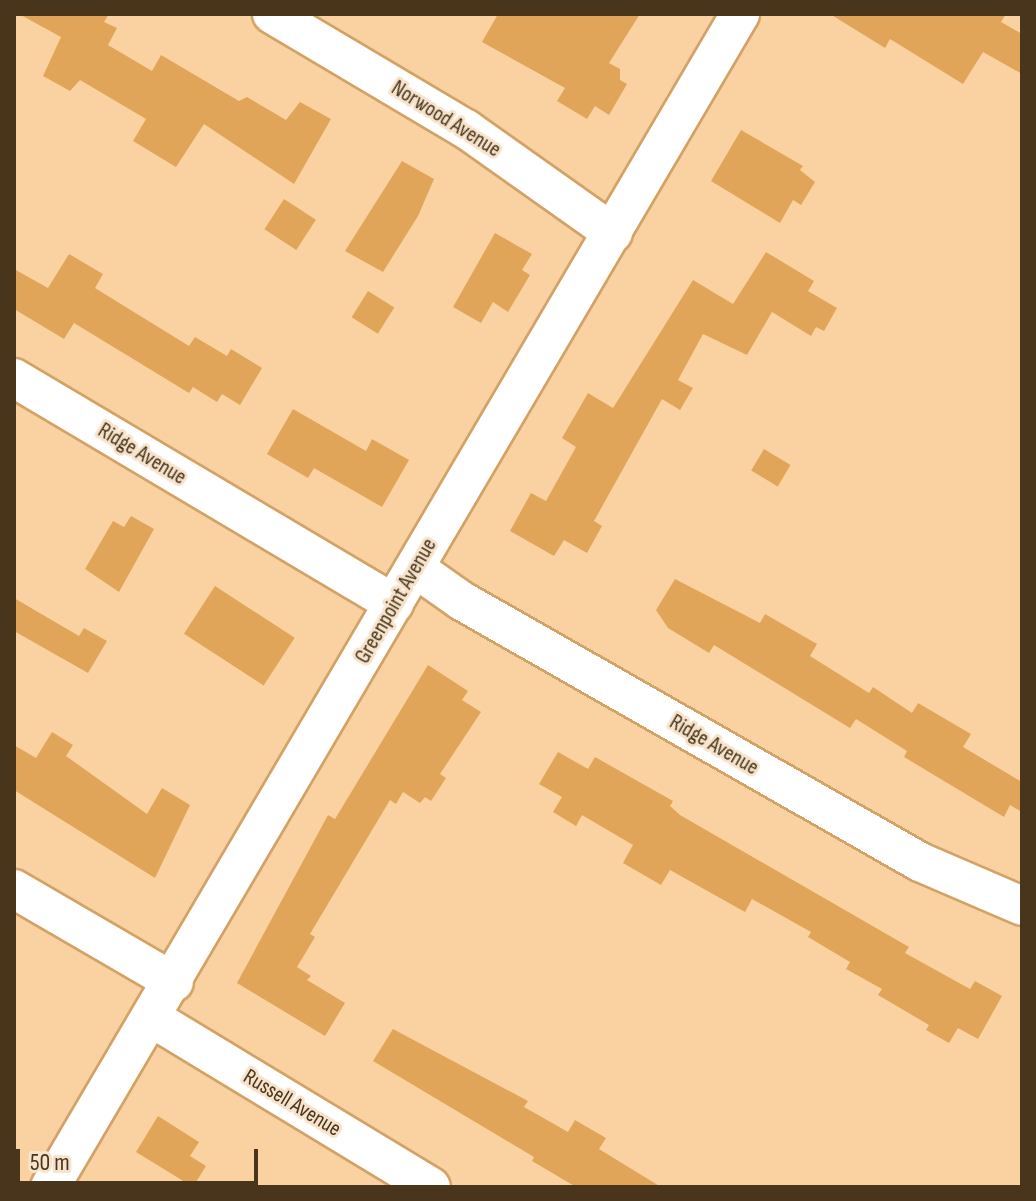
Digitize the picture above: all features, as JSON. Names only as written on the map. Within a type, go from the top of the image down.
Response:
[{"type":"street","name":"Norwood Avenue","points":[[272,14],[466,129],[613,233]]},
{"type":"street","name":"Greenpoint Avenue","points":[[50,1187],[174,982],[740,14]]},
{"type":"street","name":"Ridge Avenue","points":[[14,378],[394,604]]},
{"type":"street","name":"Ridge Avenue","points":[[415,568],[462,601],[920,862],[1022,906]]},
{"type":"street","points":[[14,889],[174,982]]},
{"type":"street","name":"Russell Avenue","points":[[152,1018],[431,1187]]},
{"type":"building","points":[[19,14],[109,14],[104,22],[117,28],[108,45],[152,71],[161,55],[239,101],[247,97],[286,120],[300,102],[331,119],[294,184],[204,124],[176,167],[133,141],[146,119],[80,80],[70,91],[43,76],[61,37]]},
{"type":"building","points":[[498,14],[640,14],[609,63],[620,69],[620,80],[627,84],[609,115],[595,106],[587,119],[557,101],[565,88],[482,42]]},
{"type":"building","points":[[830,14],[1006,14],[1001,22],[1022,34],[1022,74],[983,52],[963,84],[890,39],[885,48]]},
{"type":"building","points":[[741,130],[803,166],[800,170],[815,182],[801,205],[793,200],[780,223],[711,181]]},
{"type":"building","points":[[402,161],[434,179],[418,216],[383,272],[345,251]]},
{"type":"building","points":[[284,199],[316,220],[296,250],[264,229]]},
{"type":"building","points":[[495,233],[532,254],[522,270],[530,275],[508,312],[493,302],[481,323],[453,307]]},
{"type":"building","points":[[766,252],[814,281],[808,291],[837,308],[824,331],[816,327],[811,336],[772,312],[747,355],[703,334],[678,380],[693,388],[680,410],[662,399],[594,521],[602,526],[587,553],[564,540],[554,556],[510,531],[531,493],[546,501],[576,447],[562,438],[588,393],[613,408],[693,280],[733,304]]},
{"type":"building","points":[[69,254],[103,274],[95,288],[189,346],[195,337],[227,356],[231,349],[262,368],[240,405],[222,394],[217,402],[193,387],[189,393],[74,323],[64,339],[14,309],[14,269],[48,288]]},
{"type":"building","points":[[368,291],[394,307],[378,334],[352,317]]},
{"type":"building","points":[[293,409],[366,451],[372,439],[409,460],[382,507],[314,468],[308,478],[267,454]]},
{"type":"building","points":[[764,449],[791,465],[778,486],[751,470]]},
{"type":"building","points":[[131,516],[154,529],[119,592],[85,569],[113,521],[124,527]]},
{"type":"building","points":[[675,579],[760,623],[765,614],[817,644],[810,656],[869,693],[873,687],[912,713],[918,703],[971,734],[963,747],[1022,782],[1022,812],[1010,805],[1004,817],[904,757],[907,751],[856,719],[850,728],[714,645],[709,653],[668,628],[656,610]]},
{"type":"building","points":[[215,586],[295,638],[264,686],[184,634]]},
{"type":"building","points":[[14,598],[79,636],[84,628],[107,641],[88,673],[14,631]]},
{"type":"building","points":[[428,665],[468,691],[462,700],[481,712],[440,774],[446,778],[431,801],[425,797],[420,803],[403,792],[396,804],[390,800],[310,934],[315,937],[297,967],[311,976],[307,980],[345,1003],[325,1036],[237,983],[328,815],[335,819]]},
{"type":"building","points":[[52,732],[73,745],[66,756],[147,814],[162,788],[190,805],[155,878],[14,790],[14,745],[36,758]]},
{"type":"building","points":[[558,752],[588,769],[595,757],[673,801],[670,806],[680,815],[909,947],[905,953],[970,989],[975,981],[1002,996],[978,1039],[958,1028],[949,1043],[926,1030],[929,1025],[878,995],[882,989],[846,969],[850,962],[808,937],[811,932],[752,899],[745,912],[670,870],[661,885],[623,863],[633,845],[582,815],[576,826],[553,812],[562,797],[539,784]]},
{"type":"building","points":[[393,1029],[528,1101],[524,1107],[568,1132],[575,1120],[606,1138],[599,1149],[661,1187],[576,1187],[532,1161],[534,1157],[373,1061]]},
{"type":"building","points":[[158,1116],[199,1142],[190,1156],[206,1166],[193,1187],[136,1152]]}]
